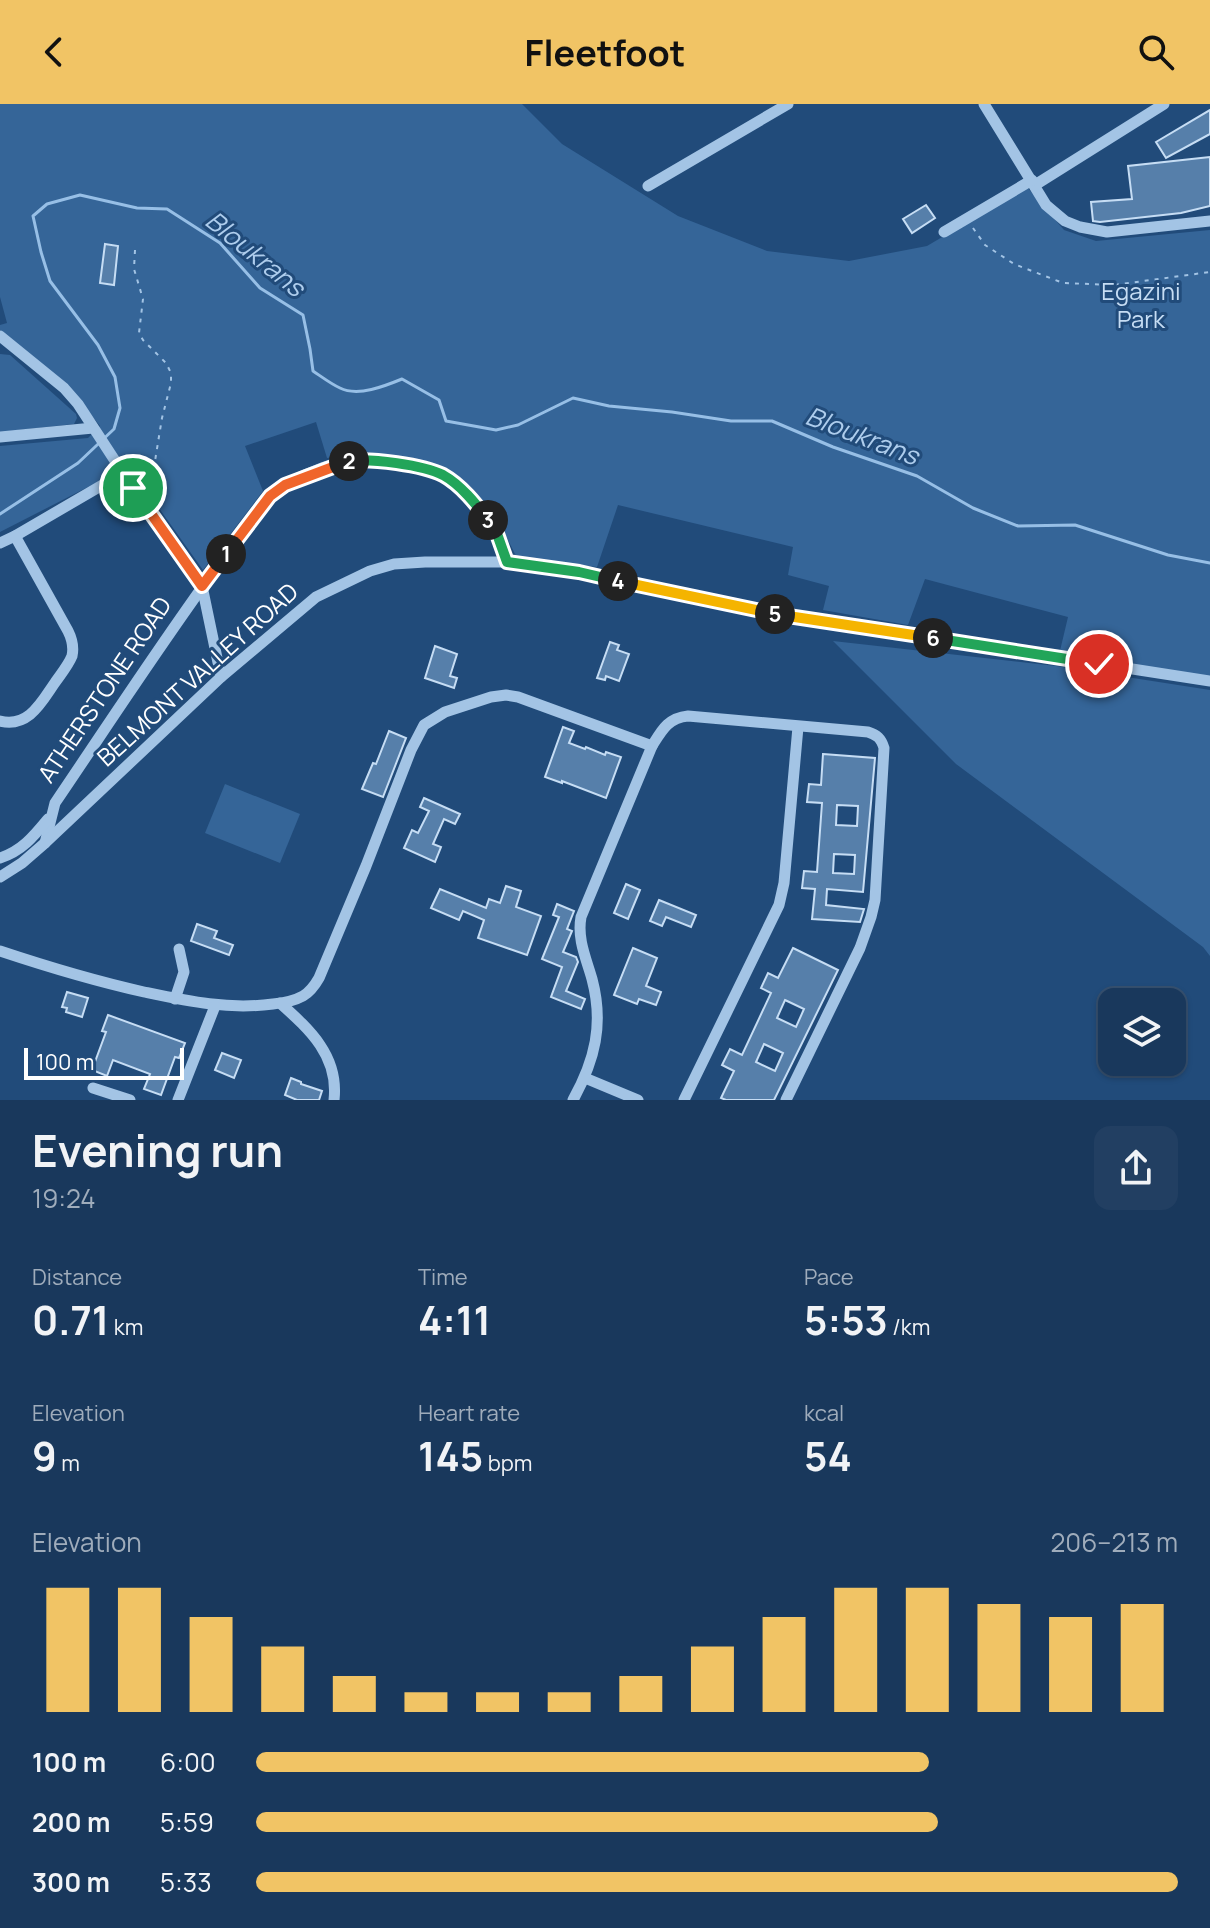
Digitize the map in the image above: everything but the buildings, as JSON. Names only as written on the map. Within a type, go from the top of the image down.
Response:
[{"type":"street","points":[[648,186],[788,104]]},
{"type":"street","points":[[984,104],[1046,205],[1065,221],[1107,232],[1210,221]]},
{"type":"street","points":[[944,232],[1164,104]]},
{"type":"street","points":[[0,336],[5,345],[64,388],[78,404],[202,586],[221,677]]},
{"type":"street","points":[[0,437],[98,435]]},
{"type":"street","name":"ATHERSTONE ROAD","points":[[45,843],[55,803],[202,586],[258,511],[285,485],[346,461],[360,459],[441,474],[482,512],[496,531],[507,562]]},
{"type":"street","points":[[0,543],[123,473]]},
{"type":"street","points":[[0,721],[8,723],[34,714],[71,659],[73,648],[68,631],[15,536]]},
{"type":"street","name":"BELMONT VALLEY ROAD","points":[[0,877],[45,843],[221,677],[316,597],[370,571],[394,564],[507,562],[579,572],[772,613],[1210,681]]},
{"type":"street","points":[[0,951],[95,981],[175,999],[215,1006],[254,1007],[280,1003],[302,996],[319,978],[411,750],[424,725],[434,717],[491,697],[506,695],[652,746]]},
{"type":"street","points":[[573,1100],[585,1078],[599,1014],[579,938],[581,917],[652,746],[665,726],[678,717],[868,732],[877,735],[884,748],[875,900],[871,917],[860,948],[786,1100]]},
{"type":"street","points":[[684,1100],[779,905],[784,883],[798,727]]},
{"type":"street","points":[[0,858],[26,844],[52,814]]},
{"type":"street","points":[[175,999],[184,972],[179,949]]},
{"type":"street","points":[[280,1003],[311,1033],[323,1050],[334,1073],[334,1100]]},
{"type":"street","points":[[178,1100],[215,1006]]},
{"type":"street","points":[[585,1078],[638,1100]]},
{"type":"street","points":[[93,1088],[130,1100]]},
{"type":"path","points":[[973,215],[973,228],[985,245],[1014,264],[1063,283],[1114,285],[1210,272]]},
{"type":"path","points":[[133,488],[155,461],[171,383],[171,373],[166,363],[139,333],[143,299],[134,269],[135,250]]},
{"type":"green space","name":"Egazini Park","points":[[0,104],[522,104],[562,144],[678,216],[767,251],[849,261],[927,246],[1027,187],[1064,230],[1096,241],[1210,230],[1210,677],[1059,655],[1068,617],[925,579],[908,625],[823,610],[829,586],[788,575],[793,547],[618,505],[597,567],[517,558],[502,528],[451,471],[368,452],[327,458],[316,422],[245,446],[263,491],[203,570],[129,466],[0,532],[0,446],[88,438],[100,426],[71,390],[0,330],[0,325],[7,323],[0,297]]},
{"type":"green space","points":[[0,354],[10,355],[76,414],[74,424],[0,432]]},
{"type":"green space","points":[[833,641],[1056,666],[1210,690],[1210,956],[1203,947],[956,764]]},
{"type":"green space","points":[[225,784],[300,814],[280,863],[205,833]]},
{"type":"waterway","name":"Bloukrans","points":[[0,514],[78,463],[114,429],[120,408],[115,377],[98,345],[50,281],[33,216],[47,204],[80,195],[137,208],[167,209],[220,243],[260,288],[303,315],[313,371],[347,390],[371,390],[402,379],[439,400],[446,421],[496,430],[518,425],[573,398],[609,406],[731,421],[772,421],[833,447],[917,476],[973,508],[1018,526],[1075,525],[1168,555],[1210,563]]},
{"type":"route","points":[[133,488],[202,586],[270,496],[285,485],[319,471],[360,459],[441,474],[482,512],[496,531],[507,562],[579,572],[772,613],[1099,664]]}]
